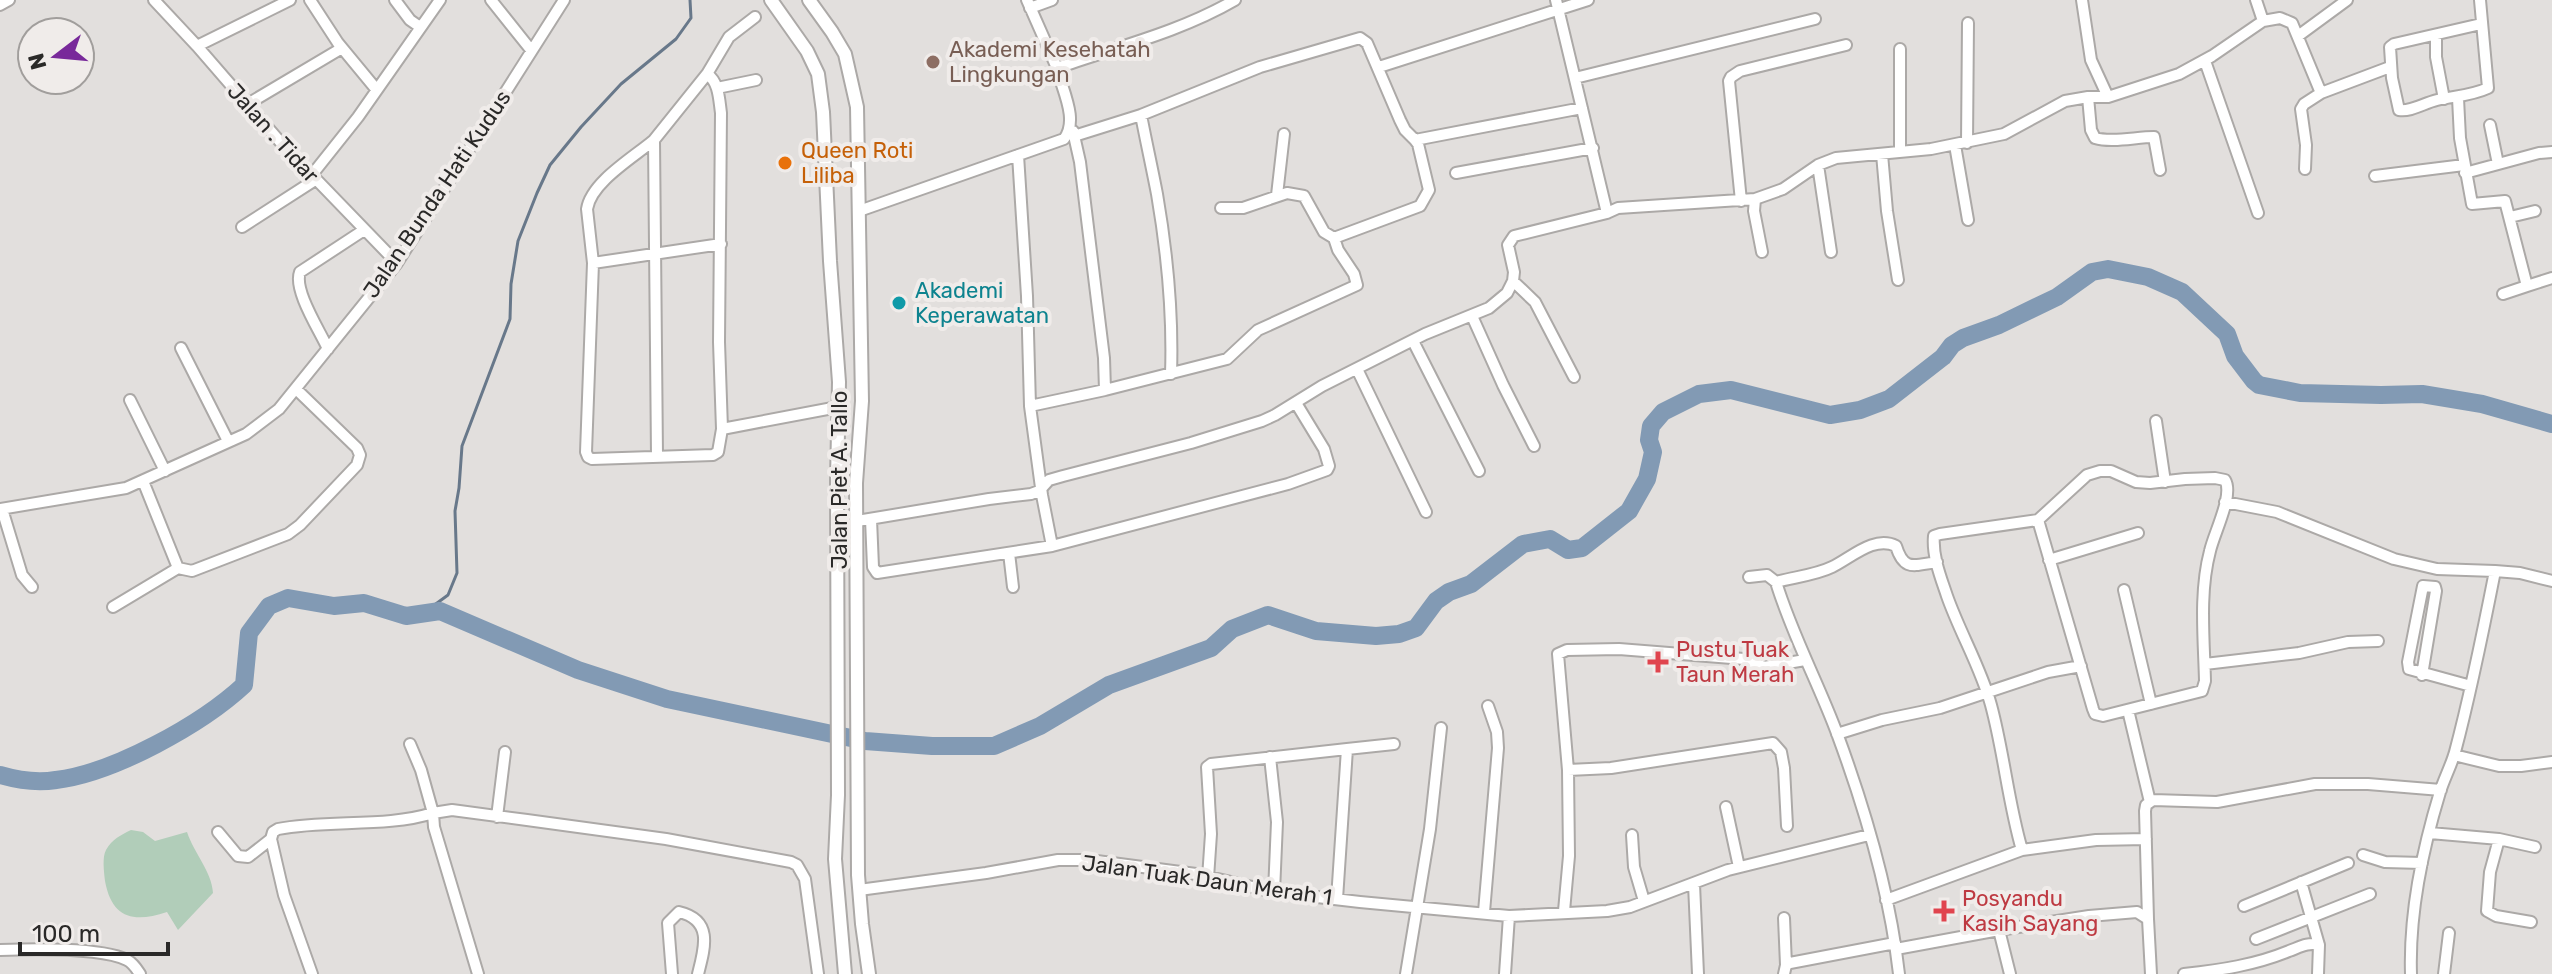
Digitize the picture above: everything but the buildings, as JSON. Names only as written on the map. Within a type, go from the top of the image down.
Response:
[{"type":"main road","name":"Jalan Piet A. Tallo","points":[[771,0],[807,51],[818,74],[823,112],[830,261],[838,347],[839,616],[835,859],[845,974]]},
{"type":"main road","name":"Jalan Piet A. Tallo","points":[[809,0],[845,54],[857,107],[862,401],[856,483],[857,822],[859,890],[869,974]]},
{"type":"street","points":[[0,5],[9,0]]},
{"type":"street","name":"Jalan . Tidar","points":[[154,0],[313,178],[397,263]]},
{"type":"street","points":[[197,46],[290,0]]},
{"type":"street","points":[[310,0],[342,48],[376,89]]},
{"type":"street","points":[[395,0],[410,20],[420,27]]},
{"type":"street","points":[[242,227],[313,178],[440,0]]},
{"type":"street","points":[[491,0],[531,50]]},
{"type":"street","name":"Jalan Bunda Hati Kudus","points":[[1,509],[126,488],[262,423],[296,389],[397,263],[564,0]]},
{"type":"street","points":[[1052,0],[1028,4],[1057,68],[1080,162],[1104,358],[1105,390]]},
{"type":"street","points":[[1057,68],[1183,25],[1235,0]]},
{"type":"street","points":[[1379,67],[1557,4],[1588,0]]},
{"type":"street","points":[[2082,0],[2091,60],[2108,97]]},
{"type":"street","points":[[2256,0],[2263,21]]},
{"type":"street","points":[[2298,36],[2347,0]]},
{"type":"street","points":[[2480,0],[2489,85],[2483,91],[2401,111],[2397,107],[2390,67],[2389,50],[2392,45],[2481,24]]},
{"type":"street","points":[[1557,4],[1607,213]]},
{"type":"street","points":[[707,74],[714,79],[721,113],[719,342],[722,429],[718,452],[713,455],[592,459],[586,452],[593,263],[587,209],[590,196],[654,140],[707,74],[729,37],[755,17]]},
{"type":"street","points":[[857,521],[1031,494],[1042,489],[1049,480],[1242,428],[1275,415],[1357,369],[1499,301],[1513,281],[1508,245],[1514,236],[1618,208],[1755,199],[1783,189],[1818,165],[1836,158],[1961,144],[2004,134],[2065,101],[2108,97],[2165,80],[2205,61],[2263,21],[2284,18],[2292,23],[2321,93]]},
{"type":"street","points":[[1575,78],[1815,19]]},
{"type":"street","points":[[1968,23],[1961,144],[1968,220]]},
{"type":"street","points":[[2436,36],[2436,57],[2444,99]]},
{"type":"street","points":[[859,211],[1064,139],[1072,131],[1141,115],[1260,67],[1360,38],[1367,43],[1379,67],[1405,130],[1418,144],[1429,190],[1420,206],[1334,238]]},
{"type":"street","points":[[1741,201],[1731,77],[1740,71],[1846,45]]},
{"type":"street","points":[[246,105],[342,48]]},
{"type":"street","points":[[1900,49],[1900,152]]},
{"type":"street","points":[[2205,61],[2258,213]]},
{"type":"street","points":[[2305,169],[2306,145],[2301,109],[2304,104],[2321,93],[2390,67]]},
{"type":"street","points":[[717,88],[756,80]]},
{"type":"street","points":[[2088,97],[2091,130],[2095,138],[2118,137],[2128,141],[2154,137],[2160,170]]},
{"type":"street","points":[[2458,98],[2464,169],[2472,204],[2502,200],[2506,203],[2527,286]]},
{"type":"street","points":[[1415,140],[1582,108]]},
{"type":"street","points":[[1141,115],[1163,242],[1172,344],[1171,374]]},
{"type":"street","points":[[2490,125],[2498,164]]},
{"type":"street","points":[[1277,195],[1284,134]]},
{"type":"street","points":[[654,140],[657,455]]},
{"type":"street","points":[[1456,173],[1593,148]]},
{"type":"street","points":[[2375,176],[2464,169],[2552,152]]},
{"type":"street","points":[[1882,154],[1898,280]]},
{"type":"street","points":[[1018,155],[1030,406],[1052,546]]},
{"type":"street","points":[[1818,165],[1831,252]]},
{"type":"street","points":[[1030,406],[1227,359],[1258,330],[1357,285],[1357,279],[1334,238],[1324,232],[1304,196],[1295,193],[1277,195],[1243,208],[1221,208]]},
{"type":"street","points":[[1755,199],[1754,211],[1762,252]]},
{"type":"street","points":[[2510,217],[2535,211]]},
{"type":"street","points":[[328,349],[299,290],[297,279],[300,272],[364,230]]},
{"type":"street","points":[[593,263],[721,244]]},
{"type":"street","points":[[2503,294],[2552,278]]},
{"type":"street","points":[[1513,281],[1535,302],[1574,377]]},
{"type":"street","points":[[1472,316],[1534,446]]},
{"type":"street","points":[[1413,341],[1479,471]]},
{"type":"street","points":[[181,348],[228,441]]},
{"type":"street","points":[[1357,369],[1426,512]]},
{"type":"street","points":[[113,607],[178,568],[192,571],[288,534],[357,465],[360,455],[357,448],[296,389]]},
{"type":"street","points":[[130,400],[165,471]]},
{"type":"street","points":[[871,519],[873,567],[877,573],[1052,546],[1288,484],[1327,470],[1329,466],[1324,449],[1296,403]]},
{"type":"street","points":[[722,429],[838,407]]},
{"type":"street","points":[[2156,421],[2165,482]]},
{"type":"street","points":[[2022,850],[1986,692],[1959,630],[1937,562],[1934,536],[2038,520],[2087,475],[2100,471],[2111,471],[2143,483],[2222,479],[2228,485],[2209,554],[2204,602],[2205,681],[2202,691],[2103,716],[2095,714],[2038,520]]},
{"type":"street","points":[[143,481],[178,568]]},
{"type":"street","points":[[2225,502],[2277,512],[2394,559],[2437,569],[2520,573],[2552,581]]},
{"type":"street","points":[[1,509],[22,575],[32,587]]},
{"type":"street","points":[[2049,560],[2138,533]]},
{"type":"street","points":[[1776,582],[1832,567],[1857,551],[1888,543],[1896,546],[1899,558],[1905,564],[1937,562]]},
{"type":"street","points":[[1009,553],[1013,587]]},
{"type":"street","points":[[2411,974],[2411,937],[2422,863],[2441,790],[2454,755],[2495,571]]},
{"type":"street","points":[[1749,577],[1767,575],[1776,582],[1837,734],[1886,900],[1899,974]]},
{"type":"street","points":[[2422,675],[2436,591],[2430,585],[2423,586],[2408,662],[2410,671],[2422,675],[2471,686]]},
{"type":"street","points":[[2124,590],[2151,704]]},
{"type":"street","points":[[2205,664],[2299,653],[2348,642],[2378,641]]},
{"type":"street","points":[[1564,911],[1569,856],[1568,770],[1556,657],[1559,653],[1567,650],[1619,649],[1744,659],[1764,667],[1805,660]]},
{"type":"street","points":[[1837,734],[1882,720],[1940,708],[2048,672],[2081,666]]},
{"type":"street","points":[[1484,912],[1498,748],[1497,732],[1488,706]]},
{"type":"street","points":[[2128,710],[2150,802]]},
{"type":"street","points":[[1406,974],[1430,829],[1441,728]]},
{"type":"street","points":[[1568,770],[1611,768],[1773,743],[1781,752],[1784,768],[1787,826]]},
{"type":"street","points":[[410,744],[421,770],[434,827],[478,974]]},
{"type":"street","points":[[1208,878],[1211,834],[1207,767],[1211,764],[1394,744]]},
{"type":"street","points":[[1337,899],[1347,749]]},
{"type":"street","points":[[497,817],[505,752]]},
{"type":"street","points":[[2454,755],[2499,766],[2552,762]]},
{"type":"street","points":[[1270,757],[1277,822],[1274,892]]},
{"type":"street","points":[[2151,974],[2145,811],[2150,802],[2217,802],[2315,784],[2368,784],[2441,790]]},
{"type":"street","points":[[1726,807],[1739,867]]},
{"type":"street","points":[[312,974],[284,895],[271,839],[273,832],[300,824],[381,821],[452,810],[666,839],[791,862],[797,865],[805,879],[818,974]]},
{"type":"street","points":[[218,832],[228,846],[243,857],[253,855],[271,839]]},
{"type":"street","points":[[2430,833],[2499,839],[2535,847]]},
{"type":"street","points":[[1632,835],[1634,867],[1644,901]]},
{"type":"street","name":"Jalan Tuak Daun Merah 1","points":[[859,890],[1058,860],[1089,860],[1196,874],[1274,892],[1417,907],[1509,916],[1607,911],[1739,867],[1869,835]]},
{"type":"street","points":[[1886,900],[2022,850],[2096,840],[2146,839]]},
{"type":"street","points":[[2499,839],[2490,872],[2487,911],[2496,916],[2531,922]]},
{"type":"street","points":[[2363,855],[2385,862],[2422,863]]},
{"type":"street","points":[[2244,906],[2348,863]]},
{"type":"street","points":[[2301,882],[2319,945],[2318,974]]},
{"type":"street","points":[[1694,884],[1698,974]]},
{"type":"street","points":[[2256,939],[2370,894]]},
{"type":"street","points":[[672,974],[668,923],[679,912],[692,915],[699,922],[704,936],[698,974]]},
{"type":"street","points":[[1784,918],[1785,970],[1896,946],[1999,930],[2129,912],[2137,912],[2148,919]]},
{"type":"street","points":[[1505,974],[1509,916]]},
{"type":"street","points":[[1999,930],[2010,974]]},
{"type":"street","points":[[2444,974],[2449,933]]},
{"type":"street","points":[[2184,974],[2235,969],[2310,943],[2319,945]]},
{"type":"street","points":[[0,950],[57,949],[101,954],[124,959],[133,964],[140,974]]},
{"type":"green space","points":[[131,830],[143,832],[155,841],[187,832],[206,870],[213,893],[178,930],[167,912],[144,917],[126,915],[108,894],[104,873],[105,853],[114,840]]},
{"type":"waterway","points":[[406,616],[433,606],[448,595],[457,573],[455,511],[462,446],[510,319],[511,284],[518,241],[537,193],[550,165],[581,127],[621,84],[676,39],[691,18],[690,0]]},
{"type":"waterway","points":[[0,775],[42,781],[79,776],[130,757],[181,730],[244,685],[249,633],[269,606],[288,598],[334,606],[364,603],[406,616],[440,611],[578,670],[667,699],[865,741],[932,746],[994,746],[1040,726],[1109,685],[1211,648],[1232,629],[1268,615],[1316,631],[1376,636],[1399,634],[1416,628],[1436,601],[1449,592],[1471,584],[1523,544],[1550,539],[1568,550],[1582,548],[1629,511],[1647,479],[1653,452],[1649,440],[1651,426],[1663,412],[1699,394],[1731,390],[1830,415],[1860,410],[1889,399],[1963,338],[1999,325],[2057,297],[2092,272],[2108,269],[2148,277],[2182,292],[2227,334],[2235,356],[2259,385],[2300,393],[2422,394],[2482,404],[2552,424]]},
{"type":"place","name":"Akademi Kesehatah Lingkungan","points":[[933,62]]},
{"type":"place","name":"Queen Roti Liliba","points":[[785,163]]},
{"type":"place","name":"Akademi Keperawatan","points":[[899,303]]},
{"type":"place","name":"Pustu Tuak Taun Merah","points":[[1658,662]]},
{"type":"place","name":"Posyandu Kasih Sayang","points":[[1944,911]]}]
